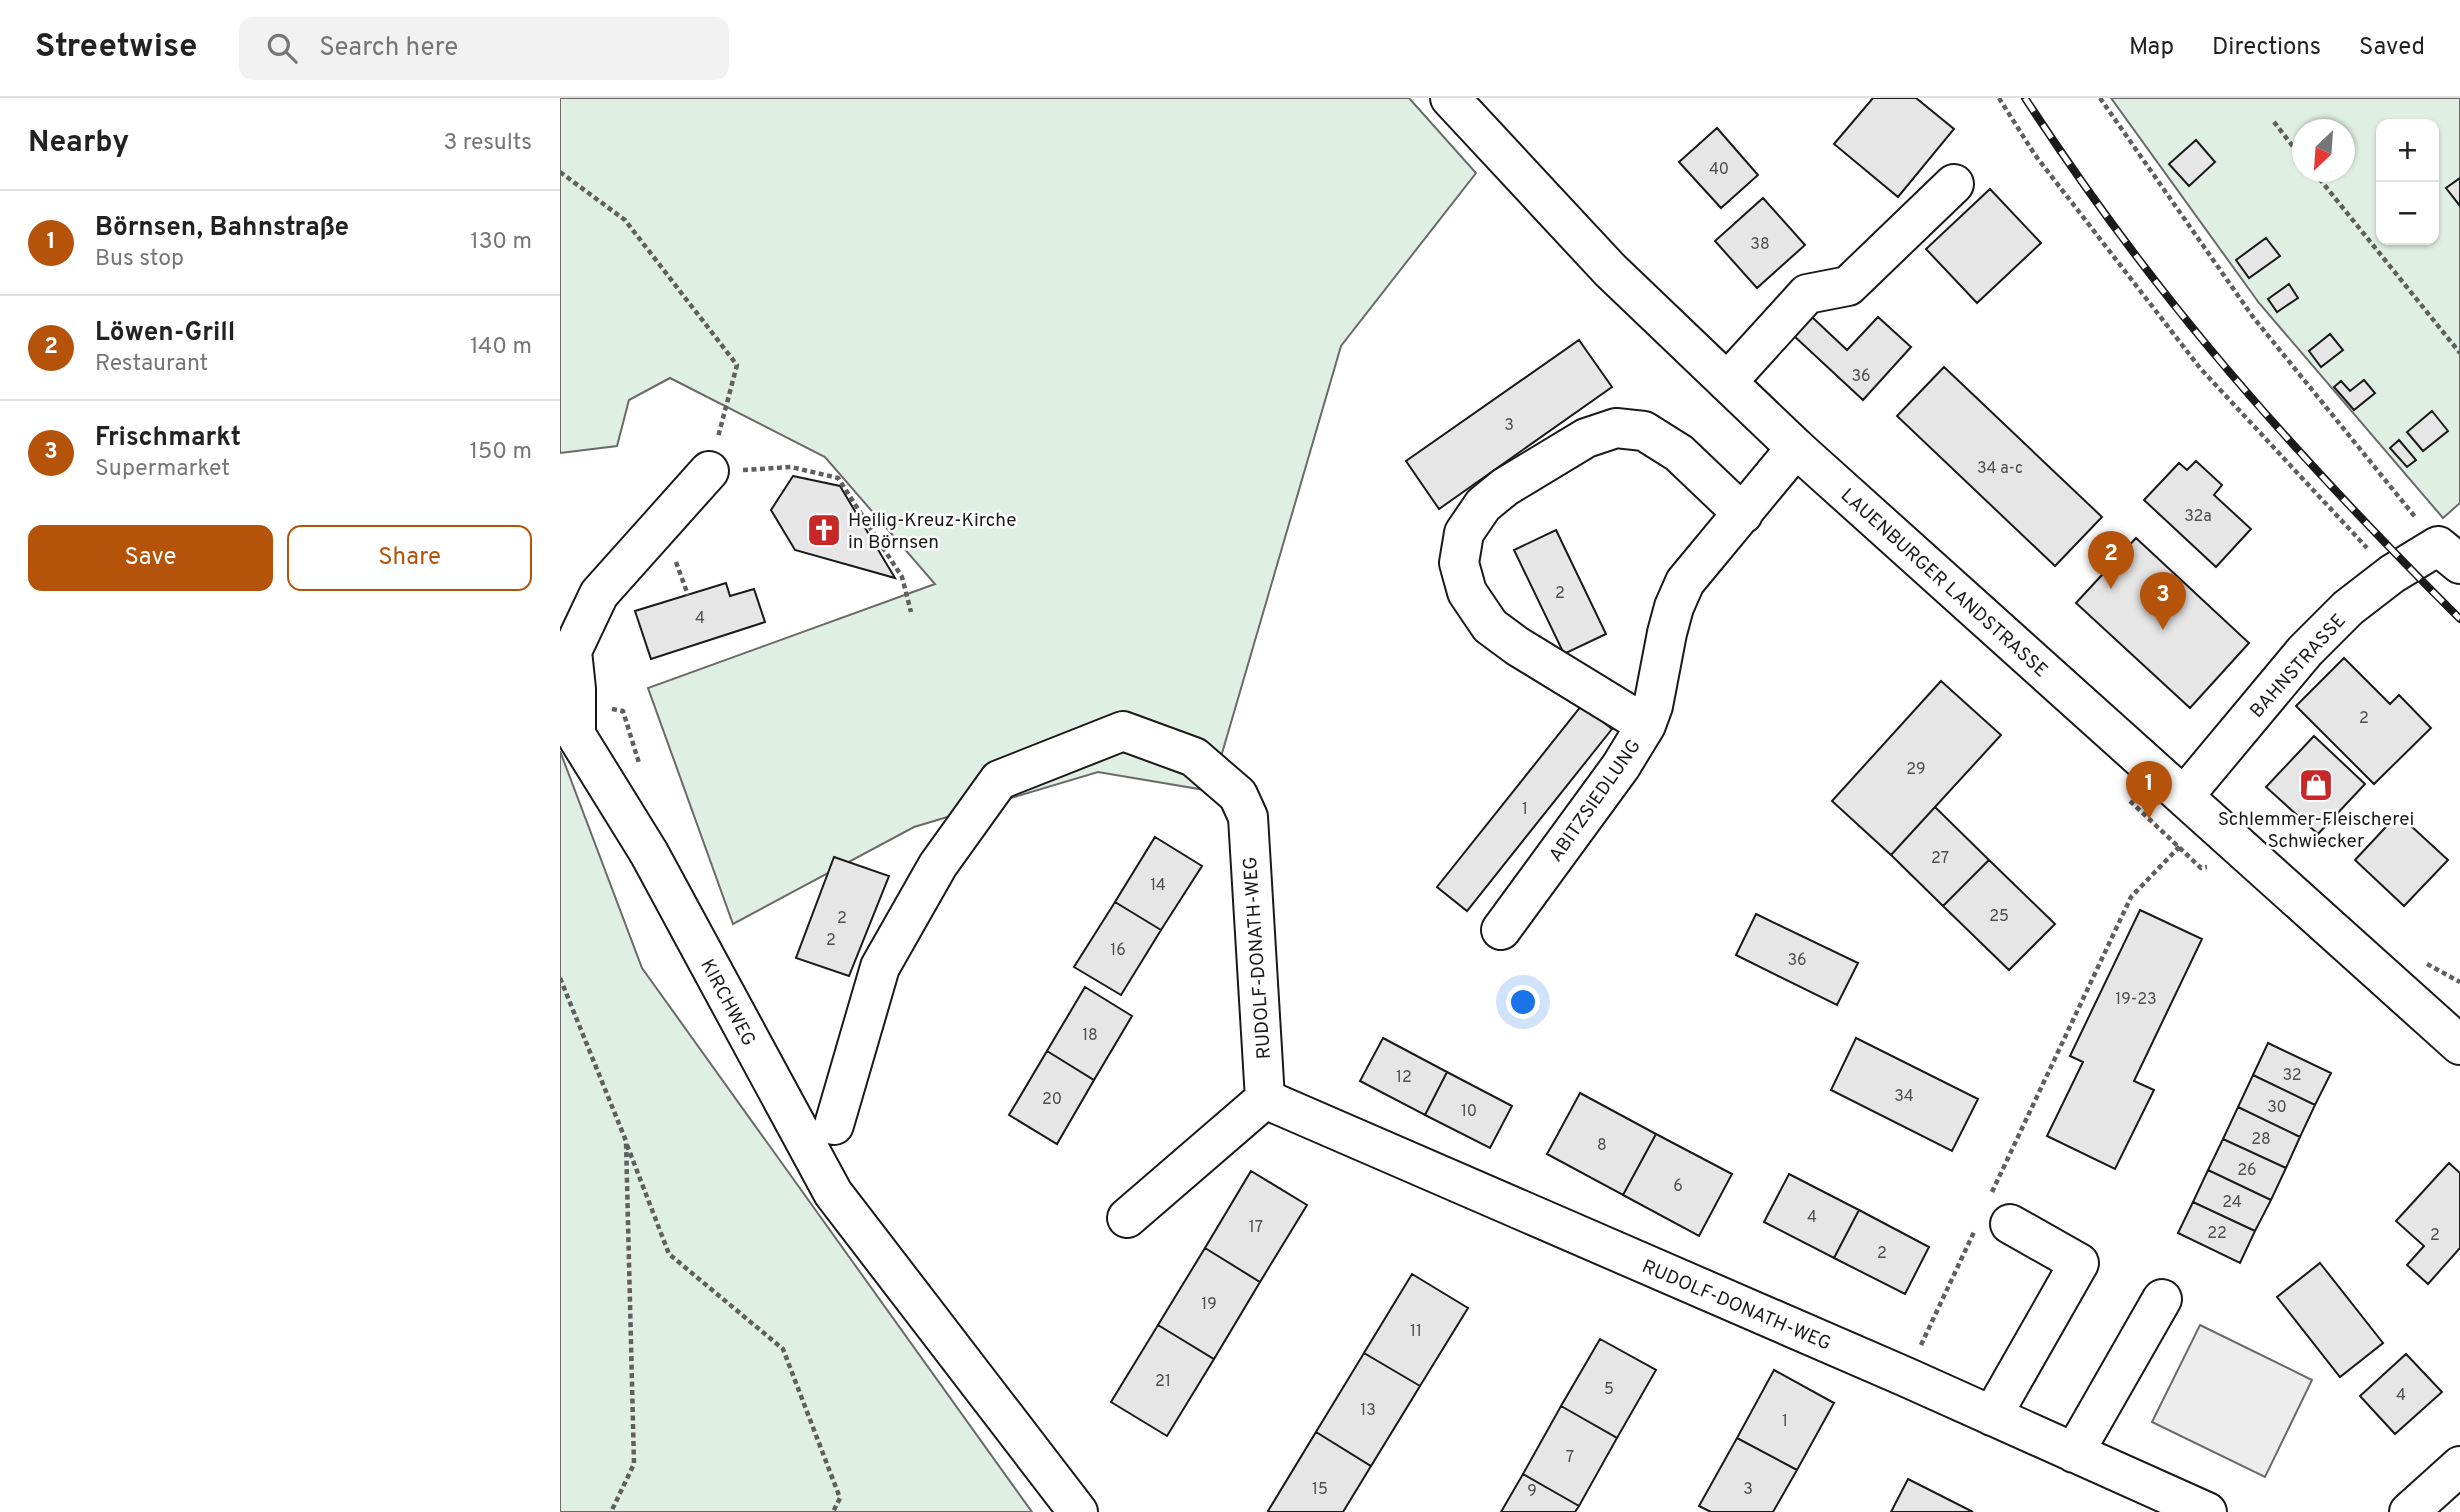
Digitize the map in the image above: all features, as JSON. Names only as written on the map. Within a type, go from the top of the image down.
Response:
[{"type":"street","name":"LAUENBURGER LANDSTRASSE","points":[[1450,98],[1610,270],[1796,448],[2460,1045]]},
{"type":"street","points":[[1727,382],[1807,294],[1848,286],[1954,184]]},
{"type":"street","points":[[1646,725],[1517,646],[1490,626],[1467,593],[1459,563],[1464,533],[1483,505],[1505,487],[1586,438],[1616,428],[1644,431],[1679,453],[1743,514]]},
{"type":"street","name":"ABITZSIEDLUNG","points":[[1500,930],[1621,766],[1646,725],[1653,706],[1674,607],[1685,582],[1796,448]]},
{"type":"street","name":"KIRCHWEG","points":[[709,471],[599,594],[572,651],[576,736],[649,853],[833,1193],[1078,1512]]},
{"type":"street","name":"BAHNSTRASSE","points":[[2195,807],[2305,651],[2348,608],[2392,575],[2453,545]]},
{"type":"street","name":"RUDOLF-DONATH-WEG","points":[[834,1125],[880,967],[938,865],[999,780],[1123,731],[1195,757],[1238,796],[1248,817],[1265,1099],[1906,1377],[2207,1512]]},
{"type":"street","points":[[1127,1218],[1265,1099]]},
{"type":"street","points":[[1992,1217],[2079,1263],[1992,1416]]},
{"type":"street","points":[[2074,1453],[2162,1299]]},
{"type":"street","points":[[2409,1512],[2460,1466]]},
{"type":"path","points":[[1999,98],[2035,155],[2200,368],[2392,575]]},
{"type":"path","points":[[2100,98],[2253,317],[2453,545]]},
{"type":"path","points":[[2274,122],[2292,145]]},
{"type":"path","points":[[560,172],[625,220],[737,365],[709,471],[791,467],[838,478],[902,577],[911,612]]},
{"type":"path","points":[[2322,182],[2460,352]]},
{"type":"path","points":[[1906,1377],[1992,1217],[2131,897],[2195,807]]},
{"type":"path","points":[[560,978],[669,1254],[783,1349],[840,1498],[833,1512]]},
{"type":"path","points":[[611,1512],[634,1464],[625,1141]]},
{"type":"green space","points":[[560,98],[1409,98],[1476,173],[1341,346],[1211,791],[1098,772],[914,827],[733,924],[648,688],[935,584],[825,457],[670,378],[629,400],[617,446],[560,453]]},
{"type":"green space","points":[[2111,98],[2460,98],[2460,503],[2443,518],[2259,303]]},
{"type":"green space","points":[[560,751],[642,968],[1032,1512],[560,1512]]},
{"type":"shaded area","points":[[2200,1325],[2312,1380],[2265,1477],[2152,1422]]},
{"type":"building","points":[[1873,98],[1916,98],[1954,129],[1898,197],[1834,144]]},
{"type":"building","points":[[1717,128],[1758,175],[1721,208],[1679,162]]},
{"type":"building","points":[[2196,140],[2215,162],[2189,186],[2169,164]]},
{"type":"building","points":[[2460,178],[2460,206],[2446,188]]},
{"type":"building","points":[[1990,189],[2041,243],[1977,303],[1926,249]]},
{"type":"building","points":[[1763,198],[1805,245],[1757,288],[1715,241]]},
{"type":"building","points":[[2266,238],[2280,256],[2249,278],[2236,260]]},
{"type":"building","points":[[2289,284],[2298,298],[2277,312],[2268,299]]},
{"type":"building","points":[[1812,317],[1847,350],[1878,317],[1911,347],[1863,400],[1794,336]]},
{"type":"building","points":[[2330,334],[2343,350],[2321,367],[2309,351]]},
{"type":"building","points":[[1579,340],[1612,387],[1439,509],[1406,461]]},
{"type":"building","points":[[1944,367],[2102,517],[2055,566],[1897,416]]},
{"type":"building","points":[[2364,380],[2375,393],[2354,410],[2334,387],[2341,381],[2350,391]]},
{"type":"building","points":[[2432,411],[2448,431],[2423,451],[2407,432]]},
{"type":"building","points":[[2399,440],[2416,460],[2407,467],[2390,448]]},
{"type":"building","points":[[2196,461],[2222,485],[2214,495],[2251,529],[2216,567],[2144,500],[2179,463],[2187,470]]},
{"type":"building","name":"Heilig-Kreuz-Kirche in Börnsen","points":[[793,476],[840,486],[895,578],[795,550],[771,510]]},
{"type":"building","points":[[1556,530],[1606,634],[1564,654],[1514,550]]},
{"type":"building","points":[[2136,538],[2249,643],[2190,708],[2076,603]]},
{"type":"building","points":[[726,583],[730,596],[754,589],[765,622],[651,659],[635,611]]},
{"type":"building","points":[[2344,658],[2390,704],[2399,695],[2431,728],[2374,784],[2296,706]]},
{"type":"building","points":[[1941,681],[2001,735],[1891,855],[1832,801]]},
{"type":"building","points":[[1582,705],[1612,729],[1467,911],[1437,887]]},
{"type":"building","name":"Schlemmer-Fleischerei Schwiecker","points":[[2314,736],[2365,784],[2318,834],[2266,787]]},
{"type":"building","points":[[1935,807],[1989,860],[1943,906],[1891,855]]},
{"type":"building","points":[[2398,814],[2448,860],[2404,906],[2355,860]]},
{"type":"building","points":[[1155,837],[1202,866],[1161,930],[1115,902]]},
{"type":"building","points":[[834,857],[889,876],[849,976],[796,958]]},
{"type":"building","points":[[1989,860],[2055,924],[2009,970],[1943,906]]},
{"type":"building","points":[[1115,902],[1161,930],[1121,995],[1074,967]]},
{"type":"building","points":[[2140,910],[2202,939],[2134,1081],[2154,1090],[2115,1169],[2047,1136],[2083,1062],[2070,1056]]},
{"type":"building","points":[[1756,914],[1858,963],[1837,1005],[1736,955]]},
{"type":"building","points":[[1085,987],[1132,1016],[1094,1080],[1047,1051]]},
{"type":"building","points":[[1383,1038],[1447,1072],[1425,1115],[1360,1081]]},
{"type":"building","points":[[1856,1038],[1978,1099],[1952,1151],[1831,1090]]},
{"type":"building","points":[[2268,1043],[2331,1073],[2315,1105],[2253,1075]]},
{"type":"building","points":[[1047,1051],[1094,1080],[1057,1144],[1009,1115]]},
{"type":"building","points":[[1447,1072],[1512,1106],[1490,1148],[1425,1115]]},
{"type":"building","points":[[2253,1075],[2315,1105],[2300,1137],[2238,1107]]},
{"type":"building","points":[[1580,1093],[1656,1134],[1623,1195],[1547,1154]]},
{"type":"building","points":[[2238,1107],[2300,1137],[2286,1168],[2223,1139]]},
{"type":"building","points":[[1656,1134],[1732,1174],[1699,1236],[1623,1195]]},
{"type":"building","points":[[2223,1139],[2286,1168],[2271,1200],[2208,1170]]},
{"type":"building","points":[[2449,1163],[2460,1173],[2460,1248],[2428,1284],[2407,1265],[2424,1246],[2396,1221]]},
{"type":"building","points":[[2208,1170],[2271,1200],[2255,1231],[2193,1202]]},
{"type":"building","points":[[1251,1171],[1307,1205],[1260,1282],[1205,1248]]},
{"type":"building","points":[[1789,1174],[1859,1210],[1834,1258],[1764,1222]]},
{"type":"building","points":[[2193,1202],[2255,1231],[2240,1263],[2178,1233]]},
{"type":"building","points":[[1859,1210],[1929,1247],[1905,1294],[1834,1258]]},
{"type":"building","points":[[1205,1248],[1260,1282],[1214,1359],[1158,1325]]},
{"type":"building","points":[[2320,1263],[2383,1343],[2340,1377],[2277,1297]]},
{"type":"building","points":[[1412,1274],[1468,1308],[1420,1386],[1364,1353]]},
{"type":"building","points":[[1158,1325],[1214,1359],[1167,1436],[1111,1402]]},
{"type":"building","points":[[1600,1339],[1656,1370],[1617,1438],[1561,1406]]},
{"type":"building","points":[[1364,1353],[1420,1386],[1371,1466],[1316,1432]]},
{"type":"building","points":[[2406,1354],[2442,1392],[2395,1434],[2360,1396]]},
{"type":"building","points":[[1774,1370],[1834,1403],[1797,1470],[1737,1438]]},
{"type":"building","points":[[1561,1406],[1617,1438],[1579,1506],[1523,1474]]},
{"type":"building","points":[[1316,1432],[1371,1466],[1343,1512],[1268,1511]]},
{"type":"building","points":[[1737,1438],[1797,1470],[1773,1512],[1711,1512],[1699,1506]]},
{"type":"building","points":[[1523,1474],[1579,1506],[1575,1512],[1501,1512]]},
{"type":"building","points":[[1908,1479],[1973,1512],[1891,1512]]},
{"type":"railway","points":[[2025,98],[2114,227],[2211,350],[2332,488],[2460,619]]},
{"type":"place","name":"Heilig-Kreuz-Kirche in Börnsen","points":[[824,530]]},
{"type":"place","name":"Löwen-Grill","points":[[2111,589]]},
{"type":"place","name":"Frischmarkt","points":[[2163,630]]},
{"type":"place","name":"Schlemmer-Fleischerei Schwiecker","points":[[2316,785]]},
{"type":"place","name":"Börnsen, Bahnstraße","points":[[2149,819]]}]
